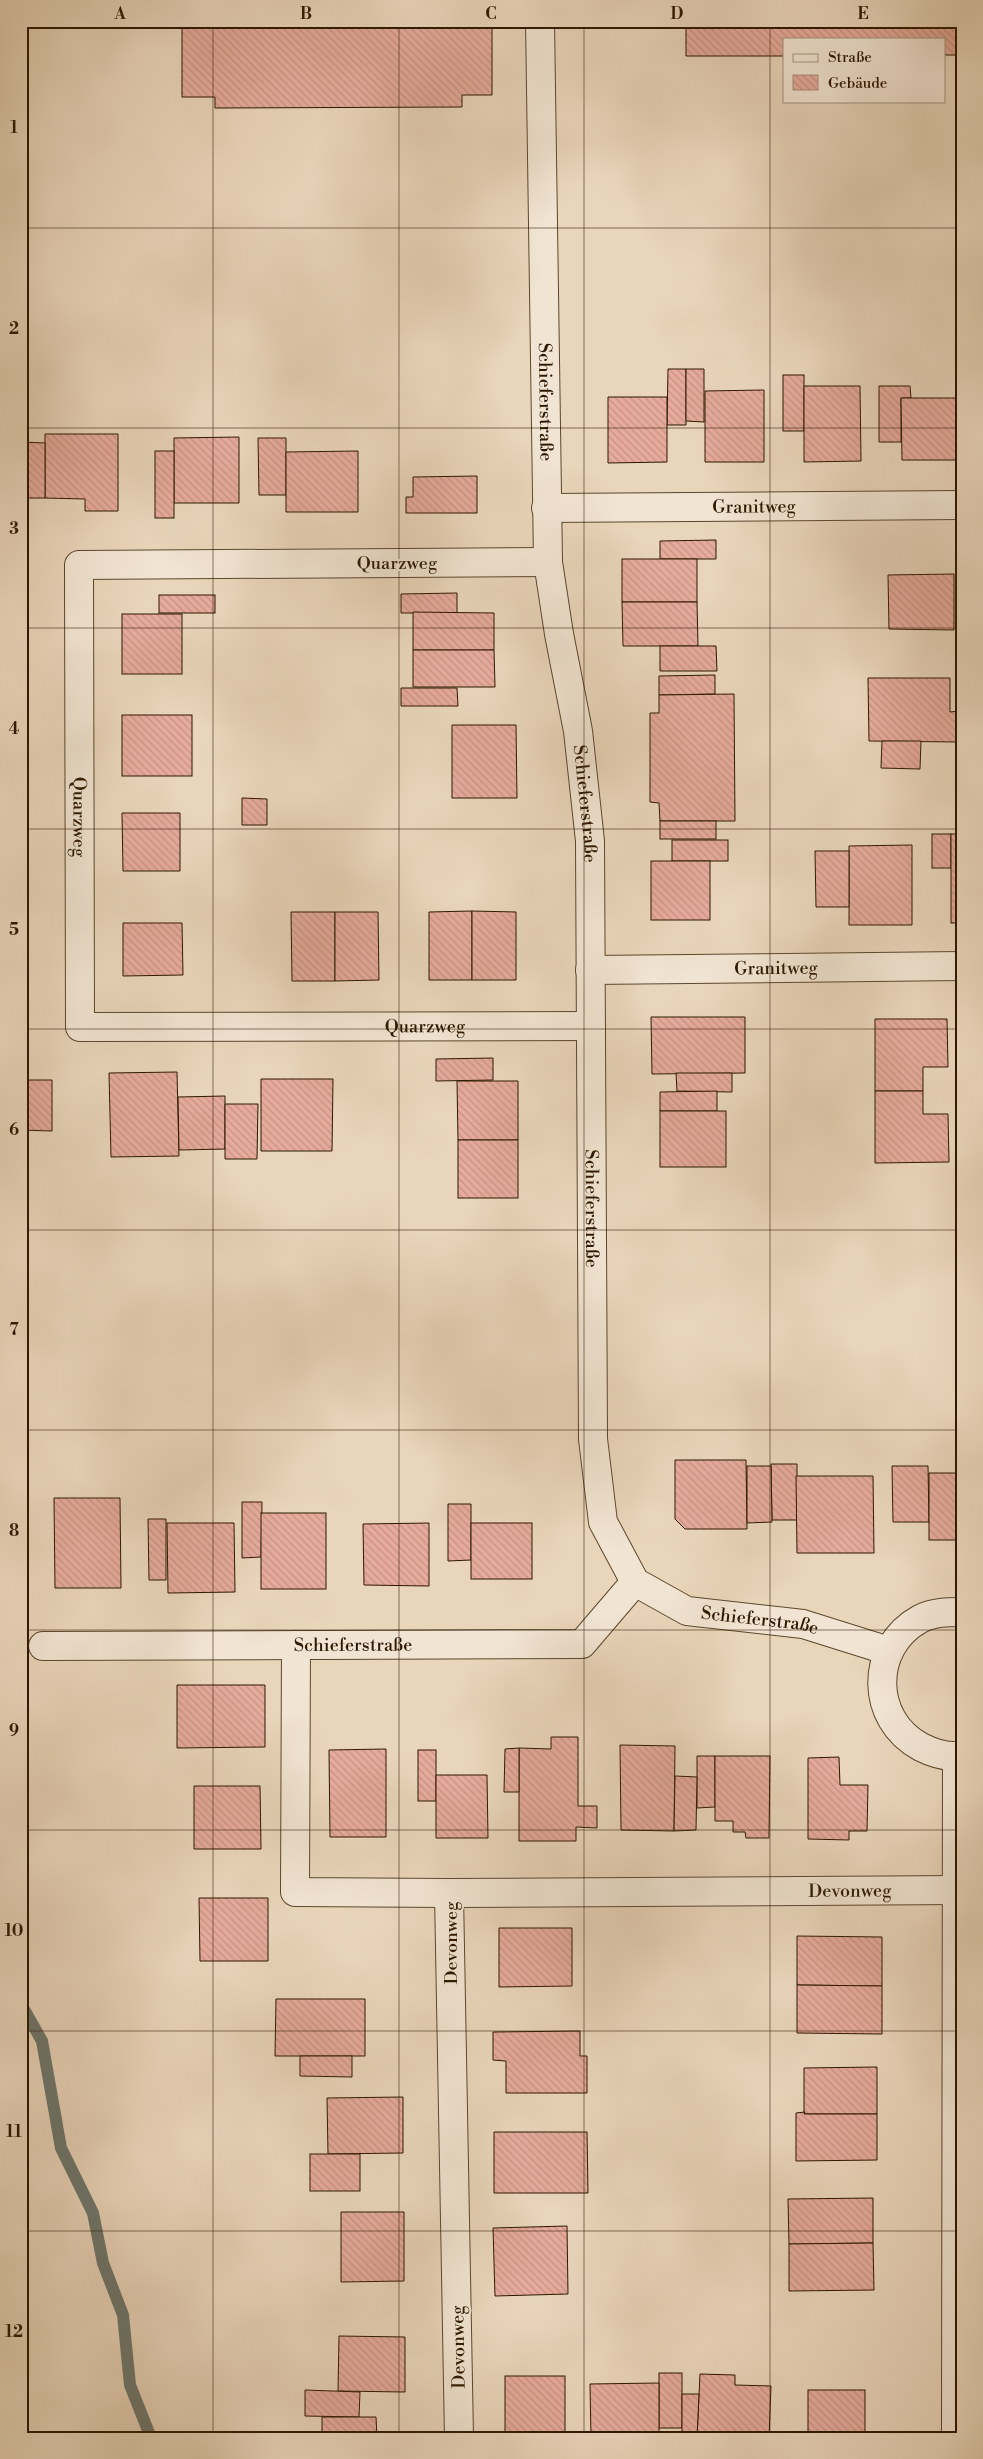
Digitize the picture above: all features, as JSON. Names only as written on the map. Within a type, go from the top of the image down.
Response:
[{"type":"street","name":"Schieferstraße","points":[[540,21],[548,562],[559,634],[578,731],[590,841],[593,1439],[603,1522],[635,1582],[687,1611],[803,1624],[889,1651]]},
{"type":"street","name":"Granitweg","points":[[546,508],[962,505]]},
{"type":"street","name":"Quarzweg","points":[[548,562],[78,565],[80,1027],[591,1026]]},
{"type":"street","name":"Granitweg","points":[[590,970],[962,966]]},
{"type":"street","name":"Schieferstraße","points":[[43,1646],[582,1644],[635,1582]]},
{"type":"street","points":[[956,2438],[959,1755],[932,1753],[910,1741],[893,1723],[883,1699],[881,1674],[889,1651],[902,1632],[921,1618],[944,1612],[962,1612]]},
{"type":"street","points":[[296,1645],[294,1892],[449,1893]]},
{"type":"street","name":"Devonweg","points":[[459,2438],[449,1893],[959,1890]]},
{"type":"building","points":[[182,21],[492,21],[492,95],[462,95],[462,107],[215,108],[215,97],[182,97]]},
{"type":"building","points":[[686,21],[962,21],[962,55],[946,55],[946,38],[783,38],[783,56],[686,56]]},
{"type":"building","points":[[668,369],[686,369],[686,425],[667,425]]},
{"type":"building","points":[[686,369],[704,369],[704,422],[686,421]]},
{"type":"building","points":[[783,375],[804,375],[804,431],[783,431]]},
{"type":"building","points":[[804,386],[860,386],[861,461],[804,462]]},
{"type":"building","points":[[879,386],[910,386],[911,398],[901,398],[901,442],[879,442]]},
{"type":"building","points":[[764,390],[764,462],[705,462],[705,391]]},
{"type":"building","points":[[608,397],[667,397],[667,462],[608,463]]},
{"type":"building","points":[[901,398],[957,398],[958,460],[902,460]]},
{"type":"building","points":[[45,434],[118,434],[118,511],[85,511],[85,499],[45,498]]},
{"type":"building","points":[[239,437],[239,503],[174,503],[174,438]]},
{"type":"building","points":[[258,438],[286,438],[286,495],[259,495]]},
{"type":"building","points":[[21,442],[45,443],[45,498],[21,498]]},
{"type":"building","points":[[155,451],[174,451],[174,518],[155,518]]},
{"type":"building","points":[[358,451],[358,512],[286,512],[286,452]]},
{"type":"building","points":[[477,476],[477,513],[406,513],[406,497],[413,497],[413,477]]},
{"type":"building","points":[[716,540],[716,559],[660,559],[660,541]]},
{"type":"building","points":[[622,559],[697,559],[697,602],[622,602]]},
{"type":"building","points":[[954,574],[954,630],[889,629],[888,575]]},
{"type":"building","points":[[457,593],[457,613],[401,613],[401,594]]},
{"type":"building","points":[[159,595],[215,595],[215,613],[159,613]]},
{"type":"building","points":[[622,602],[697,602],[698,646],[623,646]]},
{"type":"building","points":[[413,612],[494,613],[494,650],[413,650]]},
{"type":"building","points":[[122,614],[182,614],[182,674],[122,674]]},
{"type":"building","points":[[660,646],[716,646],[717,671],[660,671]]},
{"type":"building","points":[[413,650],[494,650],[495,687],[413,687]]},
{"type":"building","points":[[715,675],[715,694],[659,695],[659,676]]},
{"type":"building","points":[[868,678],[950,678],[950,712],[959,711],[959,742],[869,741]]},
{"type":"building","points":[[401,688],[457,688],[458,706],[401,706]]},
{"type":"building","points":[[734,694],[735,821],[660,821],[659,803],[650,802],[650,713],[659,713],[659,695]]},
{"type":"building","points":[[122,715],[192,715],[192,776],[122,776]]},
{"type":"building","points":[[452,725],[516,725],[517,798],[452,798]]},
{"type":"building","points":[[882,741],[921,741],[920,769],[881,768]]},
{"type":"building","points":[[242,798],[267,799],[267,825],[242,825]]},
{"type":"building","points":[[122,813],[180,813],[180,871],[123,871]]},
{"type":"building","points":[[660,821],[716,821],[716,839],[660,839]]},
{"type":"building","points":[[932,834],[951,834],[951,868],[932,868]]},
{"type":"building","points":[[951,834],[962,834],[962,923],[951,923]]},
{"type":"building","points":[[672,840],[728,840],[728,861],[672,861]]},
{"type":"building","points":[[912,845],[912,925],[849,925],[849,846]]},
{"type":"building","points":[[815,851],[849,851],[849,907],[816,907]]},
{"type":"building","points":[[651,861],[710,861],[710,920],[651,920]]},
{"type":"building","points":[[472,911],[472,980],[429,980],[429,912]]},
{"type":"building","points":[[472,911],[516,912],[516,980],[472,980]]},
{"type":"building","points":[[291,912],[335,912],[335,981],[292,981]]},
{"type":"building","points":[[335,912],[378,912],[379,980],[335,981]]},
{"type":"building","points":[[123,923],[182,923],[183,975],[123,976]]},
{"type":"building","points":[[651,1017],[745,1017],[745,1073],[652,1074]]},
{"type":"building","points":[[875,1019],[947,1019],[948,1067],[923,1067],[923,1091],[875,1091]]},
{"type":"building","points":[[493,1058],[493,1080],[436,1081],[436,1059]]},
{"type":"building","points":[[177,1072],[179,1156],[111,1157],[109,1073]]},
{"type":"building","points":[[676,1073],[732,1073],[732,1092],[677,1091]]},
{"type":"building","points":[[261,1079],[333,1079],[332,1151],[261,1151]]},
{"type":"building","points":[[21,1080],[52,1080],[52,1131],[21,1130]]},
{"type":"building","points":[[457,1081],[518,1081],[518,1140],[458,1140]]},
{"type":"building","points":[[717,1091],[717,1111],[660,1111],[660,1092]]},
{"type":"building","points":[[875,1091],[923,1091],[923,1114],[948,1114],[949,1162],[875,1163]]},
{"type":"building","points":[[225,1096],[225,1149],[179,1150],[178,1097]]},
{"type":"building","points":[[225,1104],[258,1104],[257,1159],[225,1159]]},
{"type":"building","points":[[660,1111],[726,1111],[726,1167],[660,1167]]},
{"type":"building","points":[[458,1140],[518,1140],[518,1198],[458,1198]]},
{"type":"building","points":[[675,1460],[746,1460],[747,1529],[685,1529],[675,1519]]},
{"type":"building","points":[[771,1464],[797,1464],[797,1520],[772,1520]]},
{"type":"building","points":[[747,1466],[771,1466],[772,1522],[747,1523]]},
{"type":"building","points":[[892,1466],[928,1466],[929,1522],[893,1522]]},
{"type":"building","points":[[929,1473],[962,1473],[962,1540],[929,1540]]},
{"type":"building","points":[[796,1476],[873,1476],[874,1553],[797,1553]]},
{"type":"building","points":[[54,1498],[120,1498],[121,1588],[55,1588]]},
{"type":"building","points":[[242,1502],[262,1502],[261,1557],[242,1558]]},
{"type":"building","points":[[448,1504],[471,1504],[471,1560],[448,1561]]},
{"type":"building","points":[[261,1513],[326,1513],[326,1589],[261,1589]]},
{"type":"building","points":[[148,1519],[166,1519],[166,1580],[149,1580]]},
{"type":"building","points":[[167,1523],[234,1523],[235,1592],[168,1593]]},
{"type":"building","points":[[429,1523],[429,1586],[364,1585],[363,1524]]},
{"type":"building","points":[[471,1523],[532,1523],[532,1579],[471,1579]]},
{"type":"building","points":[[177,1685],[265,1685],[265,1747],[177,1748]]},
{"type":"building","points":[[551,1737],[578,1737],[578,1806],[597,1806],[597,1828],[576,1827],[576,1841],[519,1841],[519,1748],[551,1749]]},
{"type":"building","points":[[620,1745],[675,1746],[674,1831],[621,1830]]},
{"type":"building","points":[[519,1748],[519,1792],[504,1792],[505,1749]]},
{"type":"building","points":[[386,1749],[386,1837],[330,1837],[329,1750]]},
{"type":"building","points":[[418,1750],[436,1750],[436,1801],[418,1801]]},
{"type":"building","points":[[697,1756],[715,1756],[715,1807],[697,1808]]},
{"type":"building","points":[[715,1756],[770,1756],[769,1838],[746,1838],[745,1832],[733,1832],[733,1821],[715,1821]]},
{"type":"building","points":[[839,1757],[840,1785],[868,1785],[867,1831],[849,1831],[849,1840],[808,1839],[808,1758]]},
{"type":"building","points":[[436,1775],[487,1775],[488,1838],[436,1838]]},
{"type":"building","points":[[675,1776],[697,1777],[696,1830],[674,1831]]},
{"type":"building","points":[[194,1786],[260,1786],[261,1849],[194,1849]]},
{"type":"building","points":[[199,1898],[268,1898],[268,1961],[200,1961]]},
{"type":"building","points":[[499,1928],[572,1928],[572,1986],[499,1987]]},
{"type":"building","points":[[797,1936],[882,1937],[882,1986],[797,1985]]},
{"type":"building","points":[[797,1985],[882,1986],[882,2034],[797,2033]]},
{"type":"building","points":[[276,1999],[365,1999],[365,2056],[275,2056]]},
{"type":"building","points":[[580,2031],[580,2056],[587,2056],[587,2093],[506,2093],[506,2061],[493,2060],[493,2032]]},
{"type":"building","points":[[300,2056],[352,2056],[352,2077],[300,2076]]},
{"type":"building","points":[[877,2067],[877,2114],[804,2114],[804,2068]]},
{"type":"building","points":[[403,2097],[403,2153],[328,2154],[327,2098]]},
{"type":"building","points":[[805,2112],[804,2114],[877,2114],[877,2160],[796,2161],[796,2113]]},
{"type":"building","points":[[494,2132],[587,2132],[588,2193],[494,2193]]},
{"type":"building","points":[[310,2154],[360,2154],[360,2191],[310,2191]]},
{"type":"building","points":[[873,2198],[873,2243],[789,2244],[788,2199]]},
{"type":"building","points":[[341,2212],[404,2212],[404,2281],[341,2282]]},
{"type":"building","points":[[567,2226],[568,2294],[495,2296],[493,2228]]},
{"type":"building","points":[[873,2243],[874,2290],[789,2291],[789,2244]]},
{"type":"building","points":[[339,2336],[405,2337],[405,2392],[338,2391]]},
{"type":"building","points":[[659,2373],[682,2373],[682,2428],[659,2428]]},
{"type":"building","points":[[700,2374],[735,2375],[735,2385],[771,2386],[769,2438],[697,2438]]},
{"type":"building","points":[[505,2376],[565,2376],[565,2438],[505,2438]]},
{"type":"building","points":[[659,2383],[659,2438],[591,2438],[590,2384]]},
{"type":"building","points":[[305,2390],[360,2392],[359,2417],[305,2416]]},
{"type":"building","points":[[808,2390],[865,2390],[865,2438],[808,2438]]},
{"type":"building","points":[[682,2394],[699,2394],[697,2438],[682,2438]]},
{"type":"building","points":[[322,2417],[376,2417],[377,2438],[322,2438]]},
{"type":"waterway","points":[[21,2004],[42,2041],[61,2148],[93,2213],[103,2263],[123,2315],[130,2385],[151,2438]]}]
